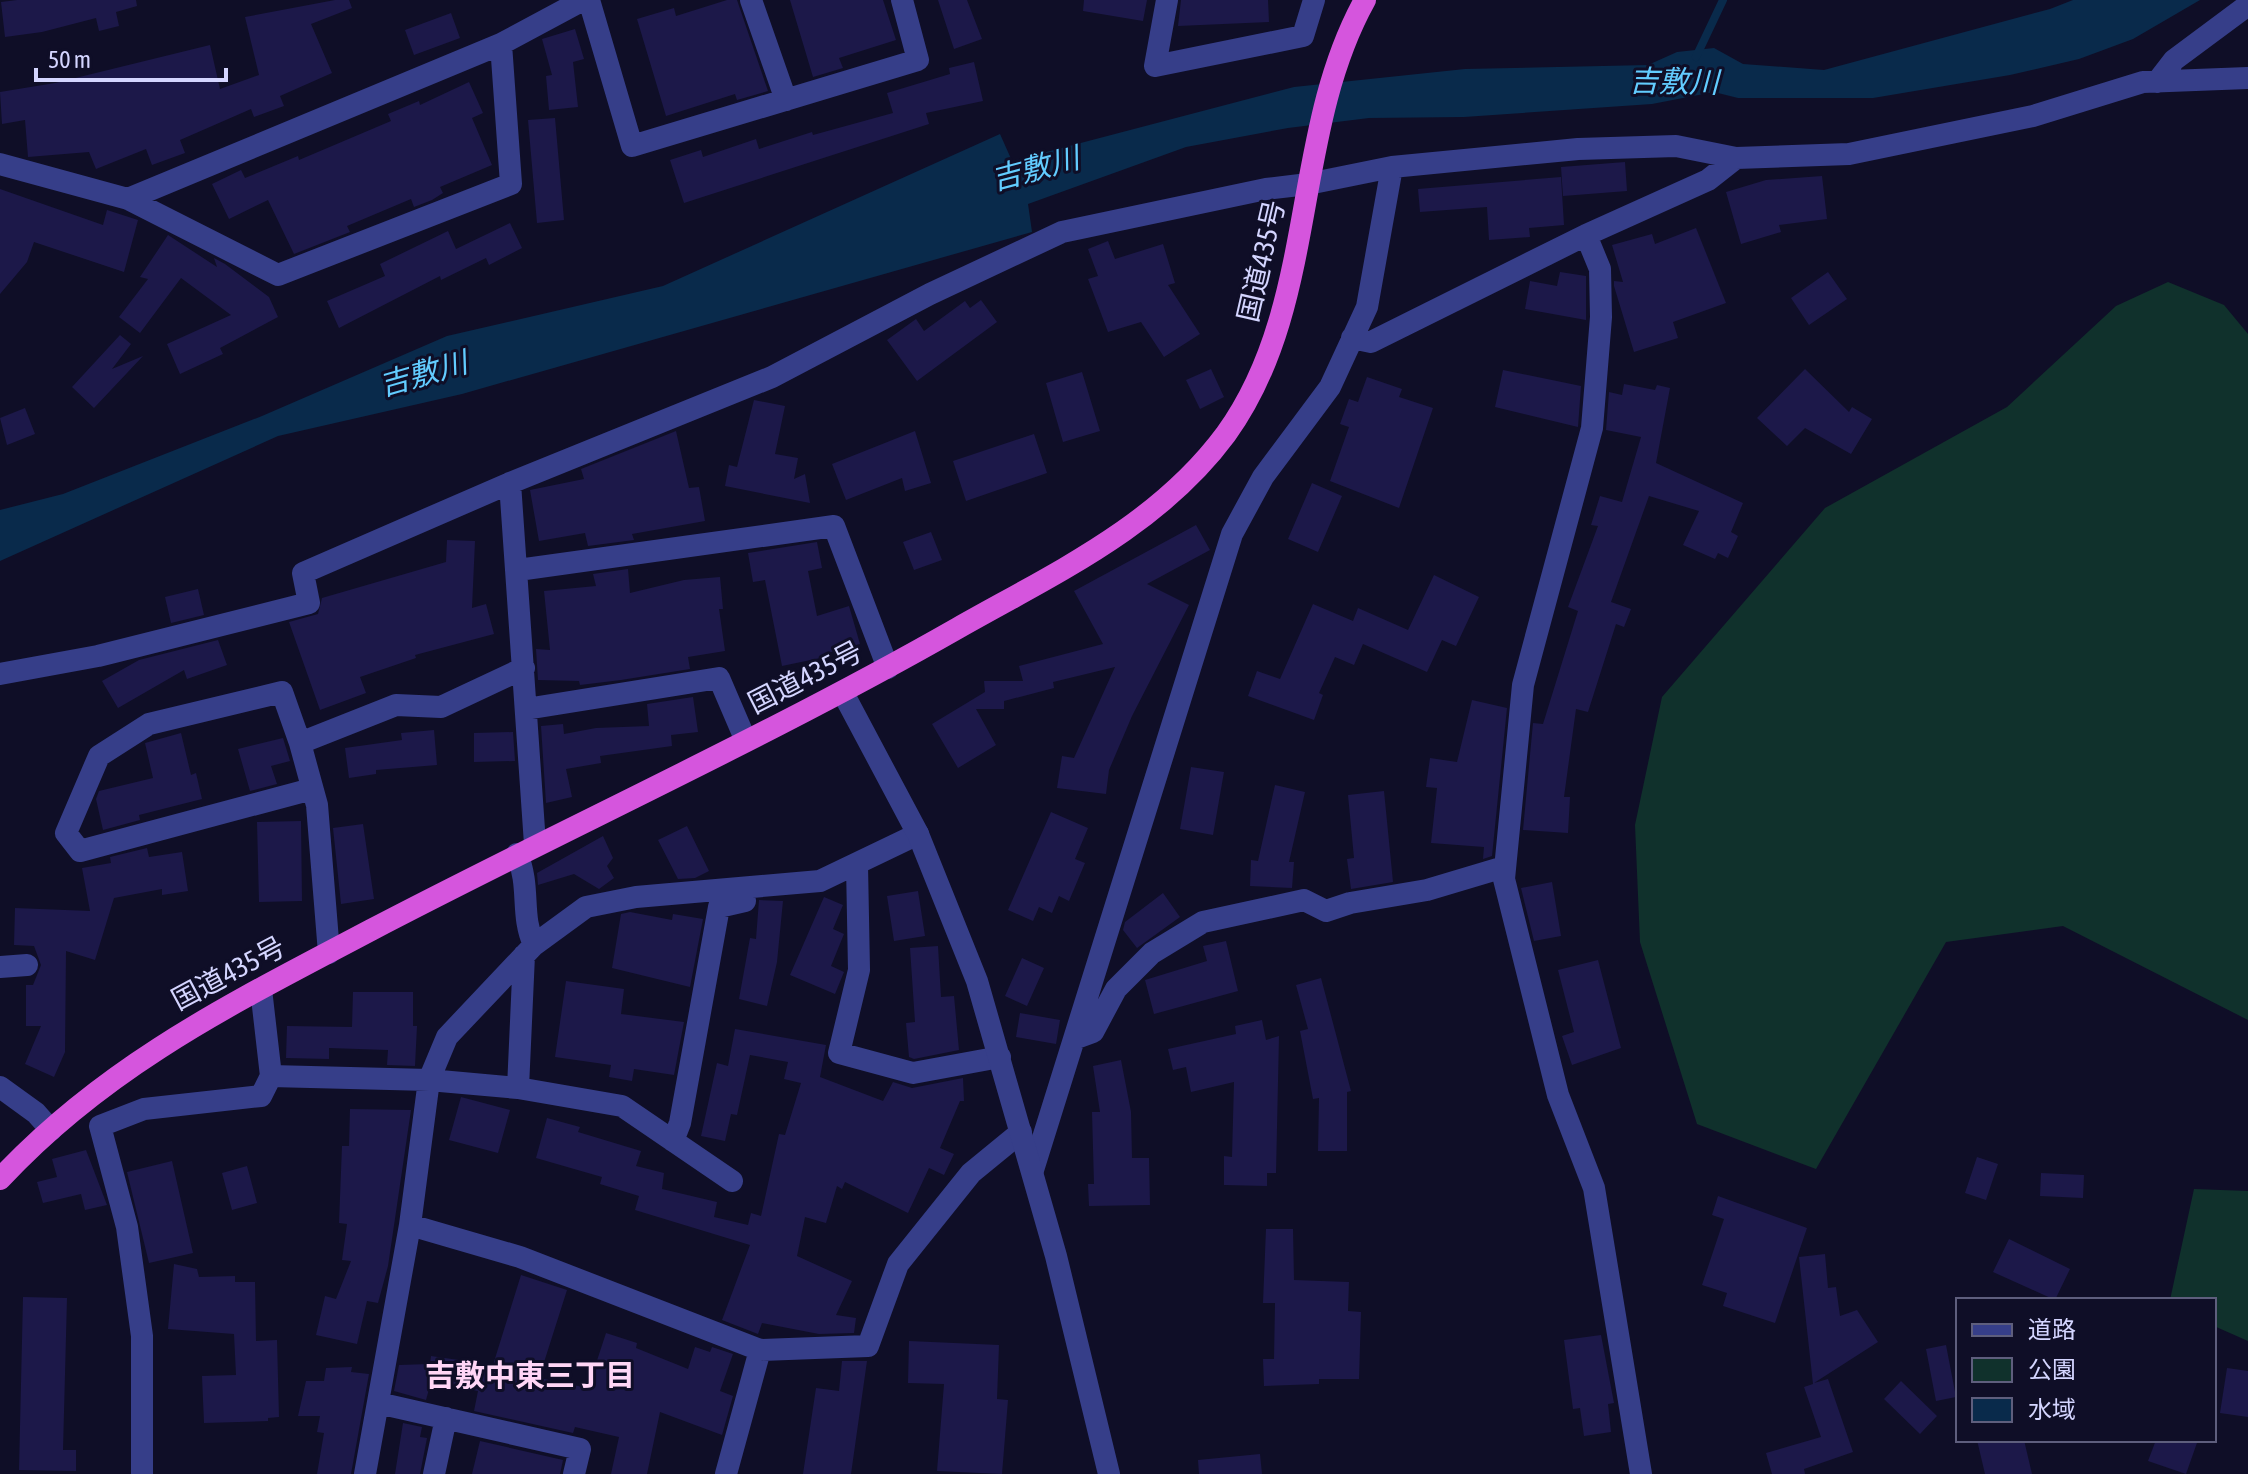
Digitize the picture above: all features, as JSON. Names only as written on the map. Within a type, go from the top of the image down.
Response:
[{"type":"highway","name":"国道435号","points":[[0,1179],[51,1130],[135,1061],[261,989],[526,849],[843,693],[1112,540],[1161,506],[1193,475],[1229,429],[1269,354],[1295,270],[1310,174],[1328,93],[1350,27],[1365,0]]},
{"type":"street","points":[[128,199],[501,44],[586,0],[632,146],[918,60],[902,0]]},
{"type":"street","points":[[751,0],[786,100]]},
{"type":"street","points":[[1167,0],[1155,66],[1303,36],[1314,0]]},
{"type":"street","points":[[2157,82],[2174,60],[2248,5]]},
{"type":"street","points":[[0,164],[128,199],[278,275],[511,184],[501,44]]},
{"type":"street","points":[[0,674],[98,656],[309,603],[303,573],[510,483],[772,377],[930,294],[1062,232],[1266,189],[1310,174],[1578,149],[1676,146],[1736,158],[1849,154],[2033,116],[2143,82],[2248,78]]},
{"type":"street","points":[[1352,338],[1371,342],[1586,235],[1708,180],[1736,158]]},
{"type":"street","points":[[1033,1170],[1232,534],[1263,477],[1330,387],[1367,307],[1392,167]]},
{"type":"street","points":[[1586,235],[1600,269],[1601,317],[1592,428],[1523,685],[1504,867],[1558,1095],[1594,1188],[1641,1474]]},
{"type":"street","points":[[510,483],[526,709],[529,950],[518,1088]]},
{"type":"street","points":[[518,570],[834,526],[888,668]]},
{"type":"street","points":[[300,743],[396,705],[441,707],[524,668]]},
{"type":"street","points":[[526,709],[719,678],[746,741]]},
{"type":"street","points":[[312,789],[80,851],[66,833],[99,756],[149,724],[282,692],[312,789],[329,953]]},
{"type":"street","points":[[843,693],[918,834],[972,966],[1033,1170],[1095,1406],[1109,1474]]},
{"type":"street","points":[[365,1474],[410,1225],[429,1080],[447,1037],[529,950],[586,907],[636,897],[820,881],[918,834]]},
{"type":"street","points":[[857,865],[859,970],[839,1053],[913,1073],[1000,1057]]},
{"type":"street","points":[[1074,1039],[1093,1032],[1116,989],[1152,953],[1203,922],[1304,900],[1326,911],[1350,903],[1427,890],[1504,867]]},
{"type":"street","points":[[673,1141],[680,1123],[709,909],[745,901]]},
{"type":"street","points":[[0,967],[27,965]]},
{"type":"street","points":[[142,1474],[142,1336],[127,1227],[100,1126],[144,1109],[261,1096],[271,1076],[261,989]]},
{"type":"street","points":[[271,1076],[429,1080],[518,1088],[622,1106],[732,1181]]},
{"type":"street","points":[[0,1087],[36,1113],[51,1130]]},
{"type":"street","points":[[410,1225],[520,1257],[760,1350],[868,1346],[898,1264],[971,1173],[1021,1132]]},
{"type":"street","points":[[726,1474],[760,1350]]},
{"type":"street","points":[[378,1403],[580,1449],[574,1474]]},
{"type":"street","points":[[434,1474],[446,1418]]},
{"type":"green space","points":[[2168,282],[2224,305],[2248,334],[2248,1020],[2063,926],[1946,942],[1816,1169],[1697,1124],[1640,942],[1635,825],[1662,697],[1825,508],[2007,407],[2116,306]]},
{"type":"green space","points":[[2194,1189],[2248,1191],[2248,1341],[2216,1327],[2216,1298],[2170,1298]]},
{"type":"water","name":"吉敷川","points":[[2073,0],[2200,0],[2133,39],[2079,59],[2010,75],[1873,98],[1738,98],[1714,92],[1652,104],[1464,117],[1369,118],[1288,128],[1186,147],[1028,204],[1032,232],[462,394],[278,436],[0,561],[0,510],[63,494],[262,416],[447,336],[663,286],[1000,134],[1012,161],[1294,87],[1465,69],[1648,65],[1677,52],[1714,48],[1743,64],[1824,70],[2050,9]]},
{"type":"building","points":[[136,0],[137,6],[116,12],[119,26],[99,31],[96,18],[42,32],[5,37],[1,2]]},
{"type":"building","points":[[349,0],[352,8],[311,24],[332,73],[280,96],[284,106],[254,117],[251,109],[180,140],[185,153],[152,165],[146,149],[96,169],[89,152],[28,157],[25,120],[2,124],[0,92],[55,83],[210,45],[220,89],[259,75],[245,17]]},
{"type":"building","points":[[727,0],[737,0],[768,91],[737,100],[735,94],[666,116],[637,19],[674,8],[676,16]]},
{"type":"building","points":[[790,0],[883,0],[896,40],[839,58],[843,68],[813,77]]},
{"type":"building","points":[[938,0],[967,0],[982,39],[954,49]]},
{"type":"building","points":[[1084,0],[1147,0],[1143,21],[1083,11]]},
{"type":"building","points":[[1181,0],[1268,0],[1269,22],[1178,26]]},
{"type":"building","points":[[451,13],[460,38],[414,55],[405,30]]},
{"type":"building","points":[[575,29],[584,59],[573,62],[578,107],[549,110],[546,76],[552,75],[542,39]]},
{"type":"building","points":[[974,62],[983,101],[926,113],[929,124],[684,203],[670,160],[701,150],[703,157],[756,139],[759,149],[812,132],[813,135],[893,113],[887,93],[950,74],[949,68]]},
{"type":"building","points":[[469,82],[483,113],[472,118],[492,165],[440,187],[443,193],[432,200],[414,207],[411,199],[347,226],[350,232],[294,254],[268,200],[229,219],[212,184],[241,170],[245,178],[298,156],[299,160],[391,121],[388,114],[419,101],[420,105]]},
{"type":"building","points":[[555,118],[564,220],[537,223],[528,120]]},
{"type":"building","points":[[1625,162],[1627,191],[1563,196],[1561,167]]},
{"type":"building","points":[[1822,176],[1827,219],[1779,225],[1781,232],[1741,244],[1726,192],[1766,180]]},
{"type":"building","points":[[1561,177],[1564,225],[1529,228],[1530,237],[1489,240],[1487,207],[1420,212],[1418,189]]},
{"type":"building","points":[[0,189],[103,225],[107,210],[138,220],[124,272],[34,242],[27,262],[0,294]]},
{"type":"building","points":[[510,223],[522,248],[489,265],[486,258],[441,280],[440,276],[339,328],[327,301],[385,276],[380,264],[448,231],[456,249]]},
{"type":"building","points":[[1696,228],[1726,303],[1673,322],[1678,338],[1634,352],[1614,286],[1614,281],[1623,282],[1612,245],[1652,234],[1655,244]]},
{"type":"building","points":[[168,235],[217,267],[214,258],[225,264],[269,297],[278,317],[220,348],[223,354],[180,374],[167,344],[231,315],[181,278],[140,333],[119,317],[148,279],[140,277]]},
{"type":"building","points":[[1108,241],[1115,259],[1163,244],[1175,283],[1168,285],[1200,334],[1164,357],[1141,322],[1108,332],[1088,279],[1098,276],[1088,249]]},
{"type":"building","points":[[1560,272],[1586,276],[1586,320],[1525,309],[1530,281],[1557,286]]},
{"type":"building","points":[[1828,272],[1847,299],[1809,325],[1791,298]]},
{"type":"building","points":[[981,300],[997,322],[917,381],[887,340],[916,319],[924,331],[965,301],[970,308]]},
{"type":"building","points":[[120,335],[131,344],[112,369],[143,356],[94,408],[72,387]]},
{"type":"building","points":[[1211,369],[1224,397],[1200,409],[1186,380]]},
{"type":"building","points":[[1805,369],[1849,412],[1852,407],[1872,419],[1851,454],[1805,428],[1787,446],[1757,418]]},
{"type":"building","points":[[1503,370],[1581,386],[1578,427],[1495,407]]},
{"type":"building","points":[[1082,372],[1100,431],[1063,442],[1046,383]]},
{"type":"building","points":[[1367,377],[1402,389],[1399,397],[1433,408],[1399,508],[1330,481],[1349,427],[1340,424],[1349,399],[1358,402]]},
{"type":"building","points":[[1624,384],[1655,390],[1657,385],[1670,388],[1656,463],[1743,503],[1731,532],[1738,536],[1728,558],[1718,553],[1715,559],[1683,545],[1699,511],[1649,496],[1611,602],[1631,609],[1624,627],[1616,624],[1588,712],[1576,709],[1564,797],[1570,797],[1568,833],[1523,830],[1533,723],[1543,724],[1578,611],[1568,607],[1598,526],[1591,525],[1600,496],[1622,502],[1641,437],[1606,430],[1609,392],[1622,395]]},
{"type":"building","points":[[754,400],[785,406],[775,454],[798,458],[794,479],[805,474],[810,503],[725,486],[729,465],[737,467]]},
{"type":"building","points":[[25,408],[35,434],[7,445],[0,418]]},
{"type":"building","points":[[676,431],[689,488],[699,487],[705,521],[632,534],[634,540],[588,546],[585,533],[539,541],[530,490],[584,479],[581,469]]},
{"type":"building","points":[[915,431],[931,483],[905,491],[902,478],[846,500],[832,464]]},
{"type":"building","points":[[1034,434],[1047,473],[966,501],[953,461]]},
{"type":"building","points":[[1312,483],[1342,496],[1318,552],[1288,539]]},
{"type":"building","points":[[1196,525],[1210,550],[1147,584],[1189,605],[1132,716],[1109,770],[1106,794],[1057,788],[1062,756],[1074,758],[1115,667],[1053,682],[1054,688],[1004,701],[1004,709],[976,709],[996,745],[958,768],[932,724],[985,692],[984,681],[1023,681],[1019,666],[1103,644],[1074,591]]},
{"type":"building","points":[[931,532],[942,560],[914,570],[903,542]]},
{"type":"building","points":[[447,540],[475,541],[472,608],[486,604],[494,634],[415,655],[416,658],[360,677],[366,693],[320,710],[289,622],[318,614],[322,598],[446,562]]},
{"type":"building","points":[[817,542],[822,568],[808,571],[817,616],[849,606],[860,644],[824,654],[825,657],[782,666],[765,580],[753,582],[748,553]]},
{"type":"building","points":[[628,569],[630,593],[684,580],[720,577],[723,609],[719,609],[725,651],[688,657],[690,669],[621,680],[580,685],[579,681],[538,680],[536,649],[550,650],[544,591],[596,586],[593,574]]},
{"type":"building","points":[[1434,575],[1479,597],[1456,646],[1442,640],[1427,672],[1363,644],[1354,665],[1335,657],[1319,693],[1323,695],[1314,720],[1248,696],[1257,671],[1280,679],[1313,604],[1353,621],[1358,608],[1408,630]]},
{"type":"building","points":[[198,589],[204,615],[171,623],[165,597]]},
{"type":"building","points":[[218,640],[227,665],[187,679],[184,670],[118,708],[102,681],[139,660]]},
{"type":"building","points":[[693,697],[698,732],[671,735],[672,746],[600,756],[601,763],[566,769],[572,797],[546,803],[541,726],[563,724],[564,734],[596,728],[649,726],[647,704]]},
{"type":"building","points":[[1472,700],[1507,708],[1492,856],[1483,859],[1484,847],[1431,843],[1437,788],[1426,787],[1430,758],[1457,762]]},
{"type":"building","points":[[434,730],[437,765],[376,770],[376,774],[349,778],[345,748],[402,740],[401,733]]},
{"type":"building","points":[[513,732],[515,761],[474,762],[474,733]]},
{"type":"building","points":[[181,733],[191,775],[196,773],[202,799],[139,815],[140,820],[103,830],[96,799],[99,791],[153,778],[145,743]]},
{"type":"building","points":[[283,738],[290,761],[271,766],[277,784],[250,791],[238,749]]},
{"type":"building","points":[[1191,767],[1224,772],[1213,835],[1180,829]]},
{"type":"building","points":[[1275,785],[1305,792],[1289,862],[1294,862],[1292,888],[1250,886],[1251,860],[1258,861]]},
{"type":"building","points":[[1384,791],[1393,882],[1351,889],[1347,859],[1354,858],[1348,795]]},
{"type":"building","points":[[1051,812],[1088,828],[1075,859],[1085,863],[1069,901],[1059,896],[1052,913],[1039,907],[1033,921],[1008,910]]},
{"type":"building","points":[[301,821],[302,901],[259,902],[257,822]]},
{"type":"building","points":[[363,824],[374,899],[341,904],[333,828]]},
{"type":"building","points":[[687,826],[709,871],[695,878],[678,879],[658,840]]},
{"type":"building","points":[[603,836],[613,858],[607,866],[614,878],[599,889],[574,874],[538,885],[537,873]]},
{"type":"building","points":[[147,848],[149,857],[182,852],[188,891],[162,895],[162,889],[114,898],[95,960],[66,951],[65,1052],[54,1077],[25,1064],[41,1026],[26,1026],[26,985],[33,985],[41,965],[34,946],[14,945],[15,908],[90,911],[82,868],[111,863],[110,857]]},
{"type":"building","points":[[1552,882],[1561,936],[1534,941],[1521,888]]},
{"type":"building","points":[[918,891],[925,936],[894,941],[887,896]]},
{"type":"building","points":[[1163,893],[1180,917],[1137,948],[1123,930],[1125,922]]},
{"type":"building","points":[[824,897],[843,905],[833,929],[844,934],[831,966],[844,972],[835,994],[790,975]]},
{"type":"building","points":[[759,900],[783,901],[777,962],[767,1006],[739,999],[750,938],[756,939]]},
{"type":"building","points":[[630,912],[672,920],[673,914],[703,919],[690,987],[612,968],[621,914]]},
{"type":"building","points":[[1226,941],[1238,991],[1154,1014],[1145,980],[1207,961],[1203,946]]},
{"type":"building","points":[[938,946],[941,997],[954,996],[959,1050],[914,1059],[909,1057],[906,1023],[915,1022],[910,948]]},
{"type":"building","points":[[1022,958],[1044,968],[1027,1006],[1005,996]]},
{"type":"building","points":[[1598,960],[1621,1048],[1572,1065],[1562,1036],[1574,1032],[1558,970]]},
{"type":"building","points":[[1321,978],[1351,1091],[1347,1092],[1347,1151],[1318,1151],[1319,1098],[1313,1099],[1300,1031],[1308,1029],[1296,985]]},
{"type":"building","points":[[566,981],[624,989],[621,1014],[684,1022],[674,1075],[634,1069],[632,1081],[609,1077],[611,1065],[555,1057]]},
{"type":"building","points":[[353,992],[413,992],[413,1026],[417,1026],[415,1066],[387,1065],[388,1050],[329,1048],[329,1059],[286,1058],[287,1026],[352,1027]]},
{"type":"building","points":[[1020,1013],[1060,1020],[1056,1044],[1016,1037]]},
{"type":"building","points":[[1262,1020],[1266,1040],[1279,1036],[1276,1173],[1267,1173],[1267,1186],[1224,1185],[1224,1156],[1232,1157],[1234,1082],[1191,1092],[1186,1067],[1173,1070],[1168,1049],[1236,1034],[1235,1026]]},
{"type":"building","points":[[735,1029],[826,1045],[820,1077],[883,1101],[893,1082],[912,1088],[963,1078],[964,1101],[960,1101],[940,1148],[954,1154],[944,1175],[929,1168],[908,1213],[845,1182],[842,1189],[837,1186],[826,1223],[805,1217],[797,1256],[852,1281],[836,1315],[856,1318],[854,1333],[819,1334],[762,1323],[758,1334],[722,1320],[750,1245],[635,1210],[639,1196],[600,1184],[602,1177],[536,1158],[547,1118],[580,1127],[578,1132],[641,1151],[636,1166],[664,1173],[662,1189],[717,1202],[714,1217],[748,1225],[751,1213],[761,1216],[779,1134],[785,1135],[801,1083],[784,1079],[788,1062],[750,1055],[737,1115],[731,1114],[725,1141],[701,1136],[717,1063],[728,1066]]},
{"type":"building","points":[[1121,1060],[1131,1112],[1132,1158],[1149,1158],[1150,1205],[1089,1206],[1088,1184],[1094,1184],[1092,1112],[1100,1112],[1093,1066]]},
{"type":"building","points":[[461,1097],[510,1110],[498,1153],[449,1140]]},
{"type":"building","points":[[350,1109],[411,1110],[388,1266],[378,1303],[367,1301],[357,1344],[316,1335],[325,1296],[336,1299],[351,1261],[342,1260],[347,1224],[339,1223],[342,1146],[349,1146]]},
{"type":"building","points":[[86,1150],[107,1205],[85,1210],[81,1194],[43,1203],[37,1182],[57,1177],[52,1159]]},
{"type":"building","points":[[1977,1157],[1998,1164],[1986,1200],[1965,1193]]},
{"type":"building","points":[[172,1161],[193,1253],[149,1263],[127,1172]]},
{"type":"building","points":[[247,1166],[257,1203],[232,1210],[222,1173]]},
{"type":"building","points":[[2041,1173],[2084,1175],[2083,1198],[2040,1196]]},
{"type":"building","points":[[1718,1196],[1807,1228],[1775,1323],[1723,1306],[1727,1293],[1702,1285],[1724,1219],[1712,1215]]},
{"type":"building","points":[[1266,1229],[1293,1229],[1294,1280],[1349,1282],[1348,1311],[1361,1312],[1359,1379],[1319,1379],[1319,1384],[1264,1386],[1263,1359],[1274,1359],[1275,1303],[1263,1303]]},
{"type":"building","points":[[2009,1239],[2070,1269],[2056,1298],[1993,1272]]},
{"type":"building","points":[[1825,1254],[1828,1288],[1836,1287],[1840,1316],[1857,1310],[1878,1342],[1814,1383],[1828,1379],[1853,1452],[1804,1469],[1805,1474],[1772,1474],[1766,1453],[1821,1437],[1804,1387],[1813,1384],[1799,1257]]},
{"type":"building","points":[[174,1264],[197,1269],[199,1277],[235,1276],[235,1282],[255,1282],[256,1341],[277,1340],[279,1417],[268,1418],[268,1421],[204,1423],[202,1376],[236,1375],[234,1334],[168,1329]]},
{"type":"building","points":[[521,1275],[567,1290],[539,1378],[588,1388],[606,1333],[637,1343],[636,1348],[688,1369],[695,1347],[710,1352],[712,1347],[733,1354],[720,1391],[733,1396],[722,1435],[660,1412],[647,1474],[611,1474],[619,1437],[575,1427],[573,1433],[474,1411],[478,1391],[431,1382],[426,1400],[394,1391],[399,1365],[430,1364],[431,1356],[493,1365]]},
{"type":"building","points":[[23,1297],[67,1298],[63,1450],[76,1450],[76,1471],[19,1470]]},
{"type":"building","points":[[1601,1335],[1614,1403],[1608,1404],[1611,1432],[1584,1436],[1580,1408],[1573,1409],[1564,1340]]},
{"type":"building","points":[[909,1341],[999,1345],[997,1399],[1008,1400],[1002,1474],[937,1471],[944,1384],[908,1383]]},
{"type":"building","points":[[1946,1345],[1956,1397],[1936,1401],[1926,1349]]},
{"type":"building","points":[[842,1361],[867,1361],[851,1474],[803,1474],[816,1388],[839,1391]]},
{"type":"building","points":[[352,1367],[351,1372],[369,1374],[351,1474],[317,1474],[324,1433],[317,1432],[320,1416],[298,1416],[306,1381],[324,1381],[326,1368]]},
{"type":"building","points":[[2227,1368],[2248,1371],[2248,1417],[2220,1413]]},
{"type":"building","points":[[1901,1381],[1937,1416],[1920,1434],[1884,1399]]},
{"type":"building","points":[[403,1423],[422,1427],[420,1437],[427,1438],[420,1474],[395,1474]]},
{"type":"building","points":[[480,1441],[563,1460],[560,1474],[472,1474]]},
{"type":"building","points":[[1977,1442],[2024,1442],[2032,1474],[1985,1474]]},
{"type":"building","points":[[2155,1442],[2197,1442],[2186,1474],[2148,1461]]},
{"type":"building","points":[[1260,1454],[1262,1474],[1199,1474],[1198,1460]]},
{"type":"waterway","name":"吉敷川","points":[[1696,57],[1723,0]]},
{"type":"district","name":"吉敷中東三丁目","points":[[530,1375]]}]
